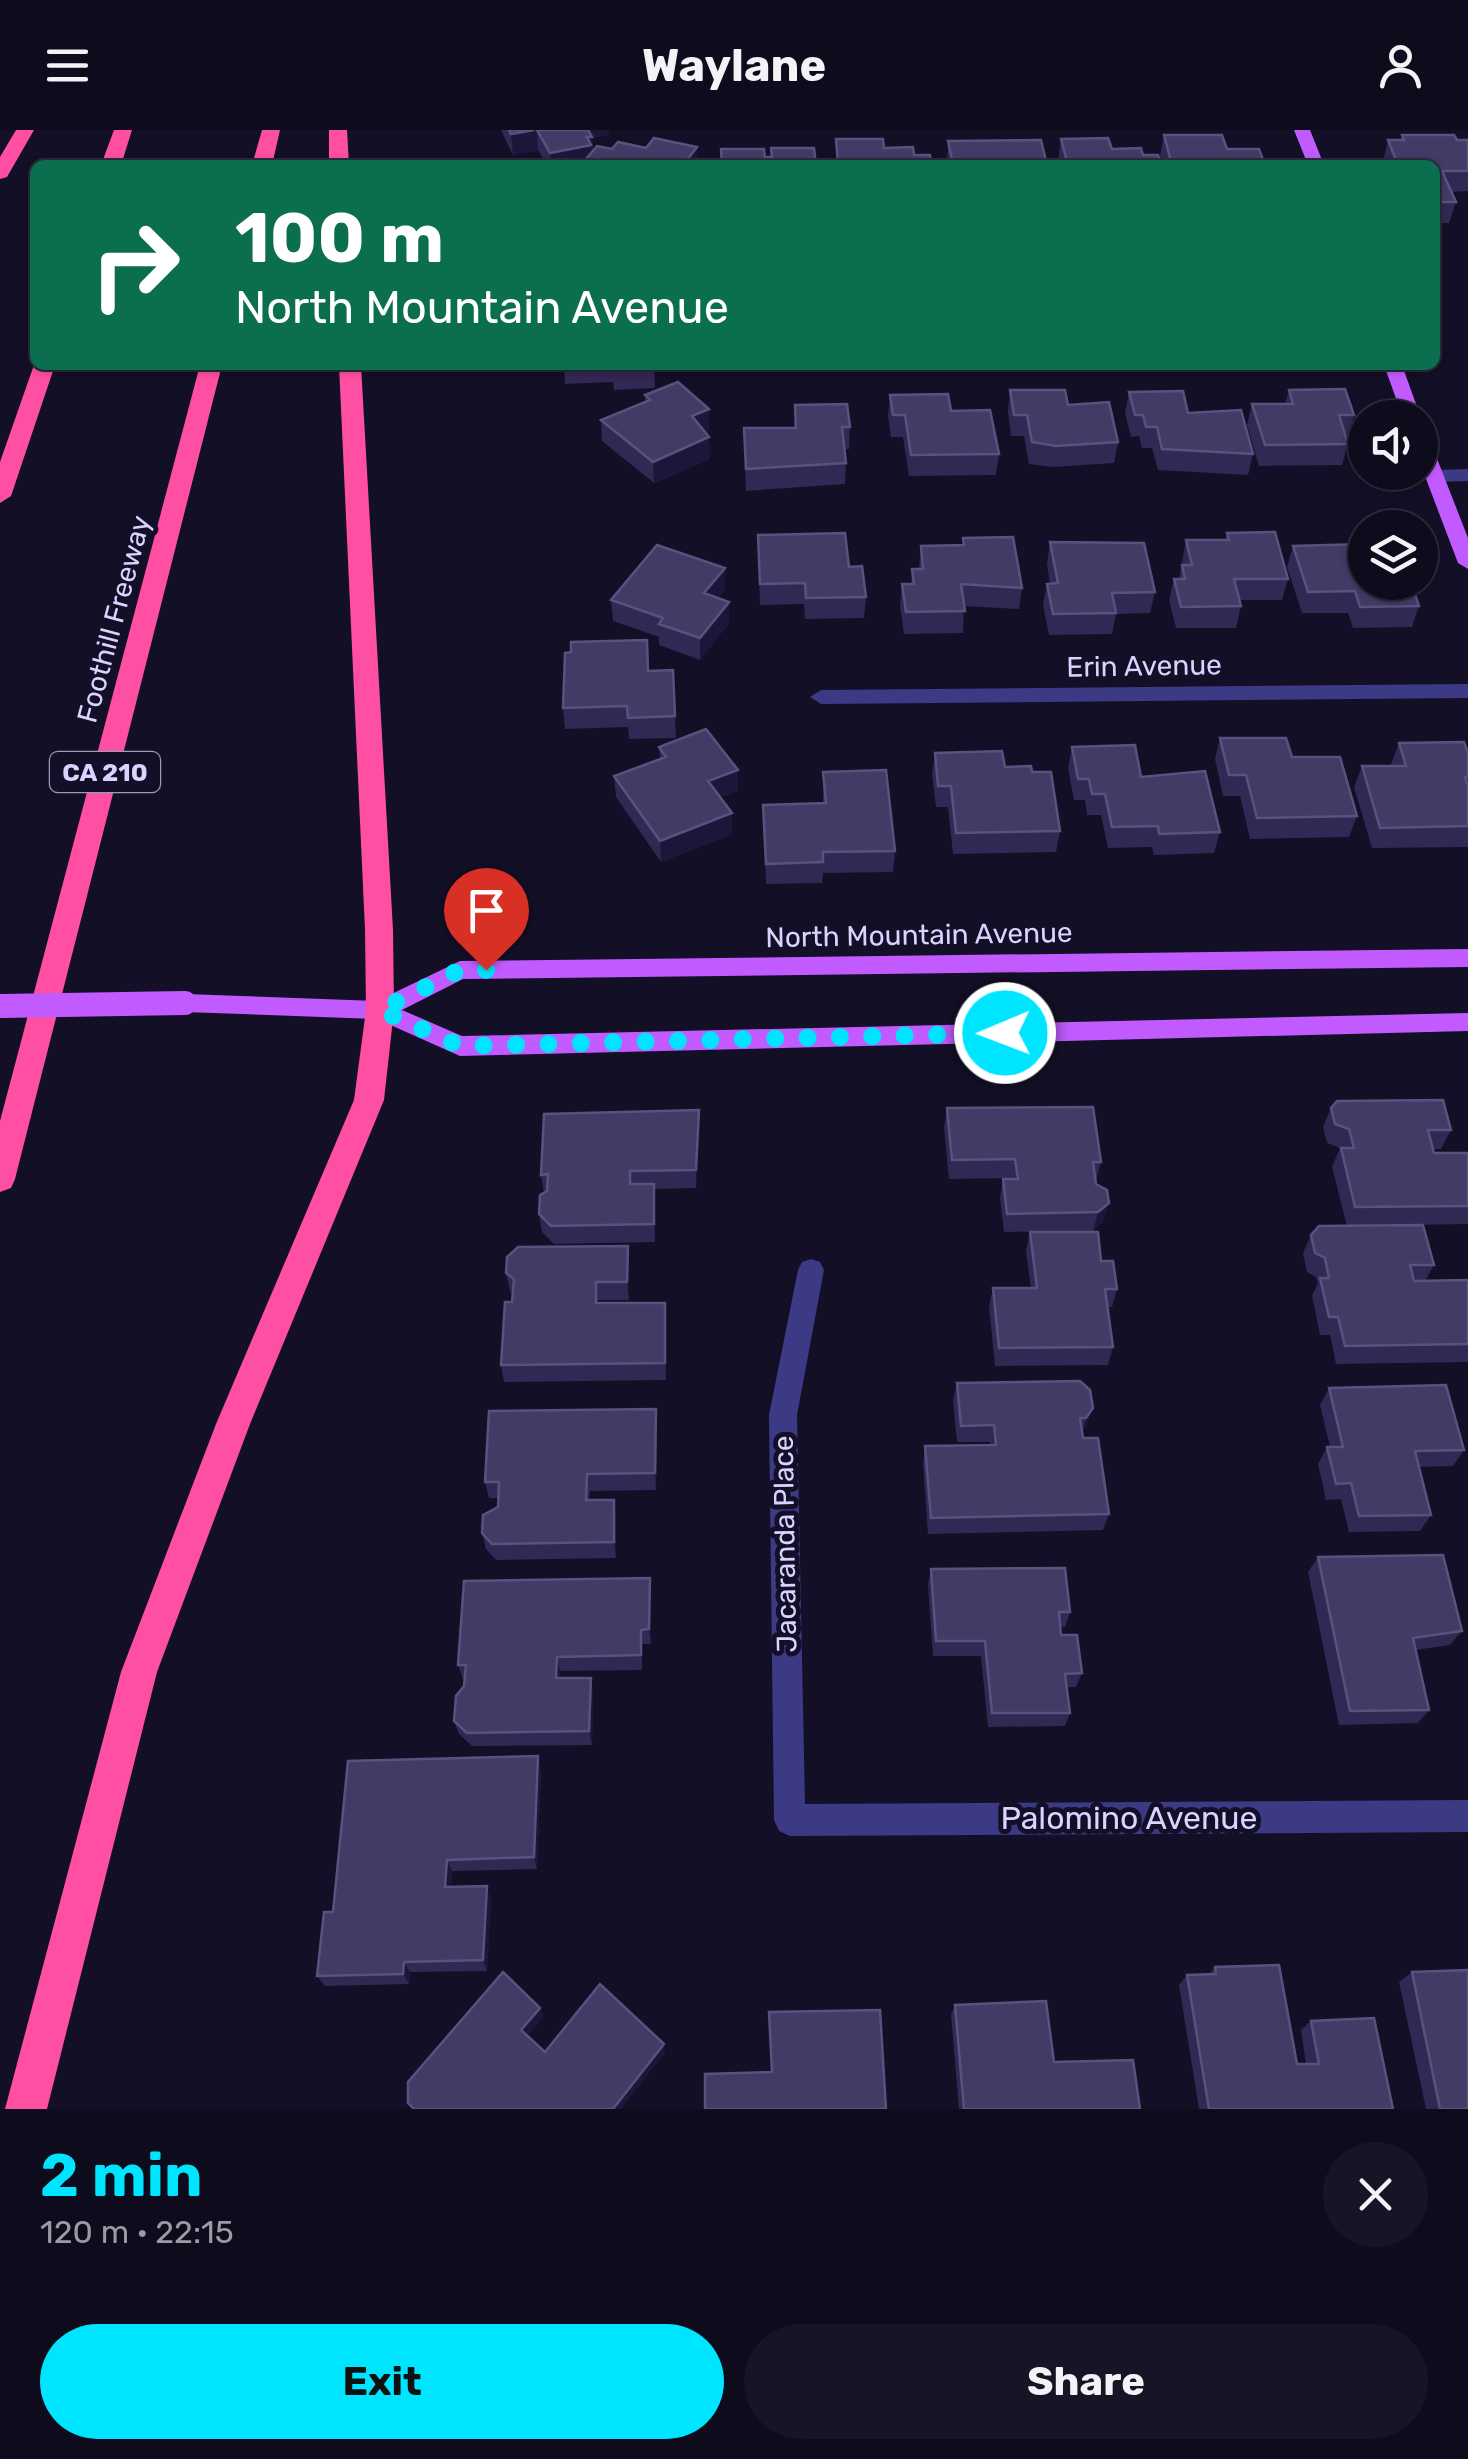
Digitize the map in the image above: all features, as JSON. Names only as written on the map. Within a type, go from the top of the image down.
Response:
[{"type":"highway","points":[[0,173],[25,130]]},
{"type":"highway","points":[[114,160],[123,130]]},
{"type":"highway","points":[[263,160],[271,130]]},
{"type":"highway","points":[[338,130],[339,160]]},
{"type":"highway","points":[[0,496],[42,370]]},
{"type":"highway","name":"Foothill Freeway","points":[[0,1179],[209,370]]},
{"type":"highway","points":[[26,2109],[140,1672],[234,1424],[369,1100],[380,1010],[350,370]]},
{"type":"main road","points":[[1302,130],[1314,160]]},
{"type":"main road","points":[[1395,370],[1406,400]]},
{"type":"main road","points":[[1438,486],[1468,563]]},
{"type":"main road","name":"North Mountain Avenue","points":[[380,1010],[460,970],[1468,958]]},
{"type":"main road","name":"North Mountain Avenue","points":[[0,1006],[185,1003],[380,1010],[460,1046],[1468,1022]]},
{"type":"street","points":[[1438,476],[1468,476]]},
{"type":"street","name":"Erin Avenue","points":[[821,697],[1468,690]]},
{"type":"street","name":"Jacaranda Place","points":[[790,1820],[783,1415],[810,1270]]},
{"type":"street","name":"Palomino Avenue","points":[[790,1820],[1468,1816]]},
{"type":"building","points":[[537,130],[588,130],[591,145],[550,153]]},
{"type":"building","points":[[1164,135],[1222,135],[1227,149],[1259,149],[1263,160],[1171,160]]},
{"type":"building","points":[[1402,135],[1454,135],[1457,140],[1468,140],[1468,171],[1442,171],[1456,202],[1440,202],[1440,160],[1396,160],[1388,140],[1404,140]]},
{"type":"building","points":[[654,138],[697,147],[687,160],[585,160],[597,146],[612,149],[618,142],[646,148]]},
{"type":"building","points":[[1108,138],[1112,149],[1141,148],[1143,155],[1158,155],[1160,160],[1067,160],[1061,139]]},
{"type":"building","points":[[836,139],[883,139],[884,148],[913,147],[914,155],[930,155],[930,160],[838,160]]},
{"type":"building","points":[[1041,140],[1046,160],[952,160],[948,141]]},
{"type":"building","points":[[771,148],[814,148],[815,160],[722,160],[721,149],[764,149],[765,157],[772,157]]},
{"type":"building","points":[[678,382],[709,409],[692,416],[709,437],[653,462],[601,420],[650,400],[645,395]]},
{"type":"building","points":[[1345,389],[1348,415],[1339,415],[1348,444],[1265,445],[1252,404],[1293,404],[1289,390]]},
{"type":"building","points":[[1010,390],[1065,390],[1068,405],[1109,402],[1118,442],[1056,446],[1032,442],[1027,415],[1014,415]]},
{"type":"building","points":[[1183,391],[1188,413],[1241,410],[1253,454],[1162,449],[1157,427],[1146,427],[1143,415],[1135,415],[1129,392]]},
{"type":"building","points":[[948,394],[951,411],[990,410],[999,454],[911,455],[905,415],[893,415],[890,395]]},
{"type":"building","points":[[847,404],[850,427],[842,427],[846,463],[746,469],[744,428],[796,428],[795,405]]},
{"type":"building","points":[[1275,532],[1288,579],[1234,579],[1241,606],[1181,607],[1174,579],[1185,579],[1182,565],[1192,565],[1186,540],[1229,540],[1227,533]]},
{"type":"building","points":[[845,533],[849,567],[862,566],[866,597],[806,598],[805,583],[760,584],[758,535]]},
{"type":"building","points":[[1013,537],[1022,588],[961,584],[965,611],[906,612],[902,584],[914,584],[912,569],[923,569],[921,546],[964,545],[963,538]]},
{"type":"building","points":[[1050,542],[1144,543],[1155,592],[1112,593],[1116,613],[1053,614],[1047,584],[1058,583]]},
{"type":"building","points":[[1348,544],[1348,591],[1308,592],[1293,546]]},
{"type":"building","points":[[657,545],[725,568],[704,593],[729,602],[700,638],[659,624],[663,618],[611,600]]},
{"type":"building","points":[[1358,600],[1417,600],[1419,606],[1360,607]]},
{"type":"building","points":[[647,640],[648,671],[673,670],[675,716],[628,718],[627,706],[563,708],[565,653],[571,652],[571,642]]},
{"type":"building","points":[[706,729],[738,770],[708,781],[732,813],[660,841],[614,776],[666,757],[659,747]]},
{"type":"building","points":[[1220,738],[1286,738],[1292,757],[1340,757],[1357,816],[1257,818],[1246,775],[1229,775]]},
{"type":"building","points":[[1464,742],[1468,753],[1468,826],[1380,828],[1362,766],[1406,766],[1399,743]]},
{"type":"building","points":[[1135,745],[1141,777],[1205,771],[1220,832],[1159,834],[1158,826],[1112,827],[1105,794],[1092,794],[1089,779],[1078,779],[1072,747]]},
{"type":"building","points":[[1002,751],[1005,767],[1031,766],[1032,772],[1051,772],[1060,831],[956,833],[951,786],[938,786],[935,753]]},
{"type":"building","points":[[886,770],[895,851],[823,852],[823,862],[766,864],[763,805],[826,803],[823,772]]},
{"type":"building","points":[[1443,1100],[1451,1130],[1428,1130],[1434,1153],[1468,1153],[1468,1206],[1355,1207],[1341,1148],[1354,1148],[1349,1129],[1335,1124],[1331,1108],[1337,1101]]},
{"type":"building","points":[[1093,1107],[1101,1162],[1093,1162],[1096,1184],[1107,1190],[1109,1203],[1098,1212],[1007,1214],[1003,1179],[1018,1179],[1015,1159],[952,1160],[947,1108]]},
{"type":"building","points":[[699,1110],[696,1170],[630,1171],[630,1184],[654,1184],[654,1224],[551,1226],[539,1214],[540,1195],[547,1191],[548,1174],[541,1175],[544,1114]]},
{"type":"building","points":[[1423,1225],[1434,1265],[1410,1265],[1414,1281],[1468,1280],[1468,1344],[1345,1346],[1338,1317],[1329,1317],[1320,1278],[1329,1278],[1325,1258],[1315,1253],[1311,1235],[1319,1226]]},
{"type":"building","points":[[1030,1232],[1098,1232],[1101,1261],[1113,1261],[1117,1289],[1105,1289],[1113,1347],[999,1348],[993,1288],[1037,1288]]},
{"type":"building","points":[[628,1246],[627,1282],[596,1282],[596,1303],[665,1303],[665,1363],[501,1365],[505,1302],[512,1302],[514,1279],[506,1273],[507,1257],[518,1247]]},
{"type":"building","points":[[1080,1381],[1090,1390],[1093,1408],[1086,1418],[1080,1418],[1083,1438],[1098,1438],[1109,1514],[931,1518],[925,1446],[996,1445],[994,1425],[961,1426],[957,1383]]},
{"type":"building","points":[[1446,1385],[1464,1450],[1415,1451],[1431,1515],[1359,1516],[1351,1483],[1336,1484],[1327,1447],[1343,1447],[1329,1388]]},
{"type":"building","points":[[656,1409],[655,1473],[587,1474],[586,1500],[614,1500],[614,1542],[492,1544],[482,1533],[483,1515],[498,1507],[499,1482],[485,1482],[489,1411]]},
{"type":"building","points":[[1443,1555],[1462,1631],[1413,1638],[1429,1710],[1350,1711],[1318,1557]]},
{"type":"building","points":[[1065,1568],[1070,1612],[1059,1612],[1061,1635],[1077,1635],[1082,1673],[1065,1674],[1070,1713],[992,1713],[985,1641],[936,1641],[931,1569]]},
{"type":"building","points":[[650,1578],[649,1629],[641,1630],[641,1655],[557,1657],[556,1678],[591,1678],[589,1731],[467,1733],[454,1721],[456,1696],[464,1686],[466,1665],[458,1665],[464,1581]]},
{"type":"building","points":[[538,1756],[534,1857],[447,1860],[445,1887],[487,1886],[483,1960],[404,1962],[403,1974],[317,1976],[324,1912],[333,1912],[348,1761]]},
{"type":"building","points":[[1279,1965],[1297,2064],[1319,2064],[1311,2021],[1374,2018],[1393,2109],[1209,2109],[1187,1975],[1216,1974],[1215,1967]]},
{"type":"building","points":[[1468,1970],[1468,2109],[1440,2109],[1412,1972]]},
{"type":"building","points":[[503,1972],[540,2008],[521,2030],[545,2052],[600,1984],[664,2044],[613,2109],[414,2109],[408,2103],[408,2082]]},
{"type":"building","points":[[1046,2001],[1054,2062],[1133,2060],[1140,2109],[964,2109],[955,2005]]},
{"type":"building","points":[[880,2010],[886,2109],[705,2109],[705,2074],[772,2072],[769,2012]]},
{"type":"route","points":[[486,970],[460,970],[380,1010],[460,1046],[1005,1033]]}]
